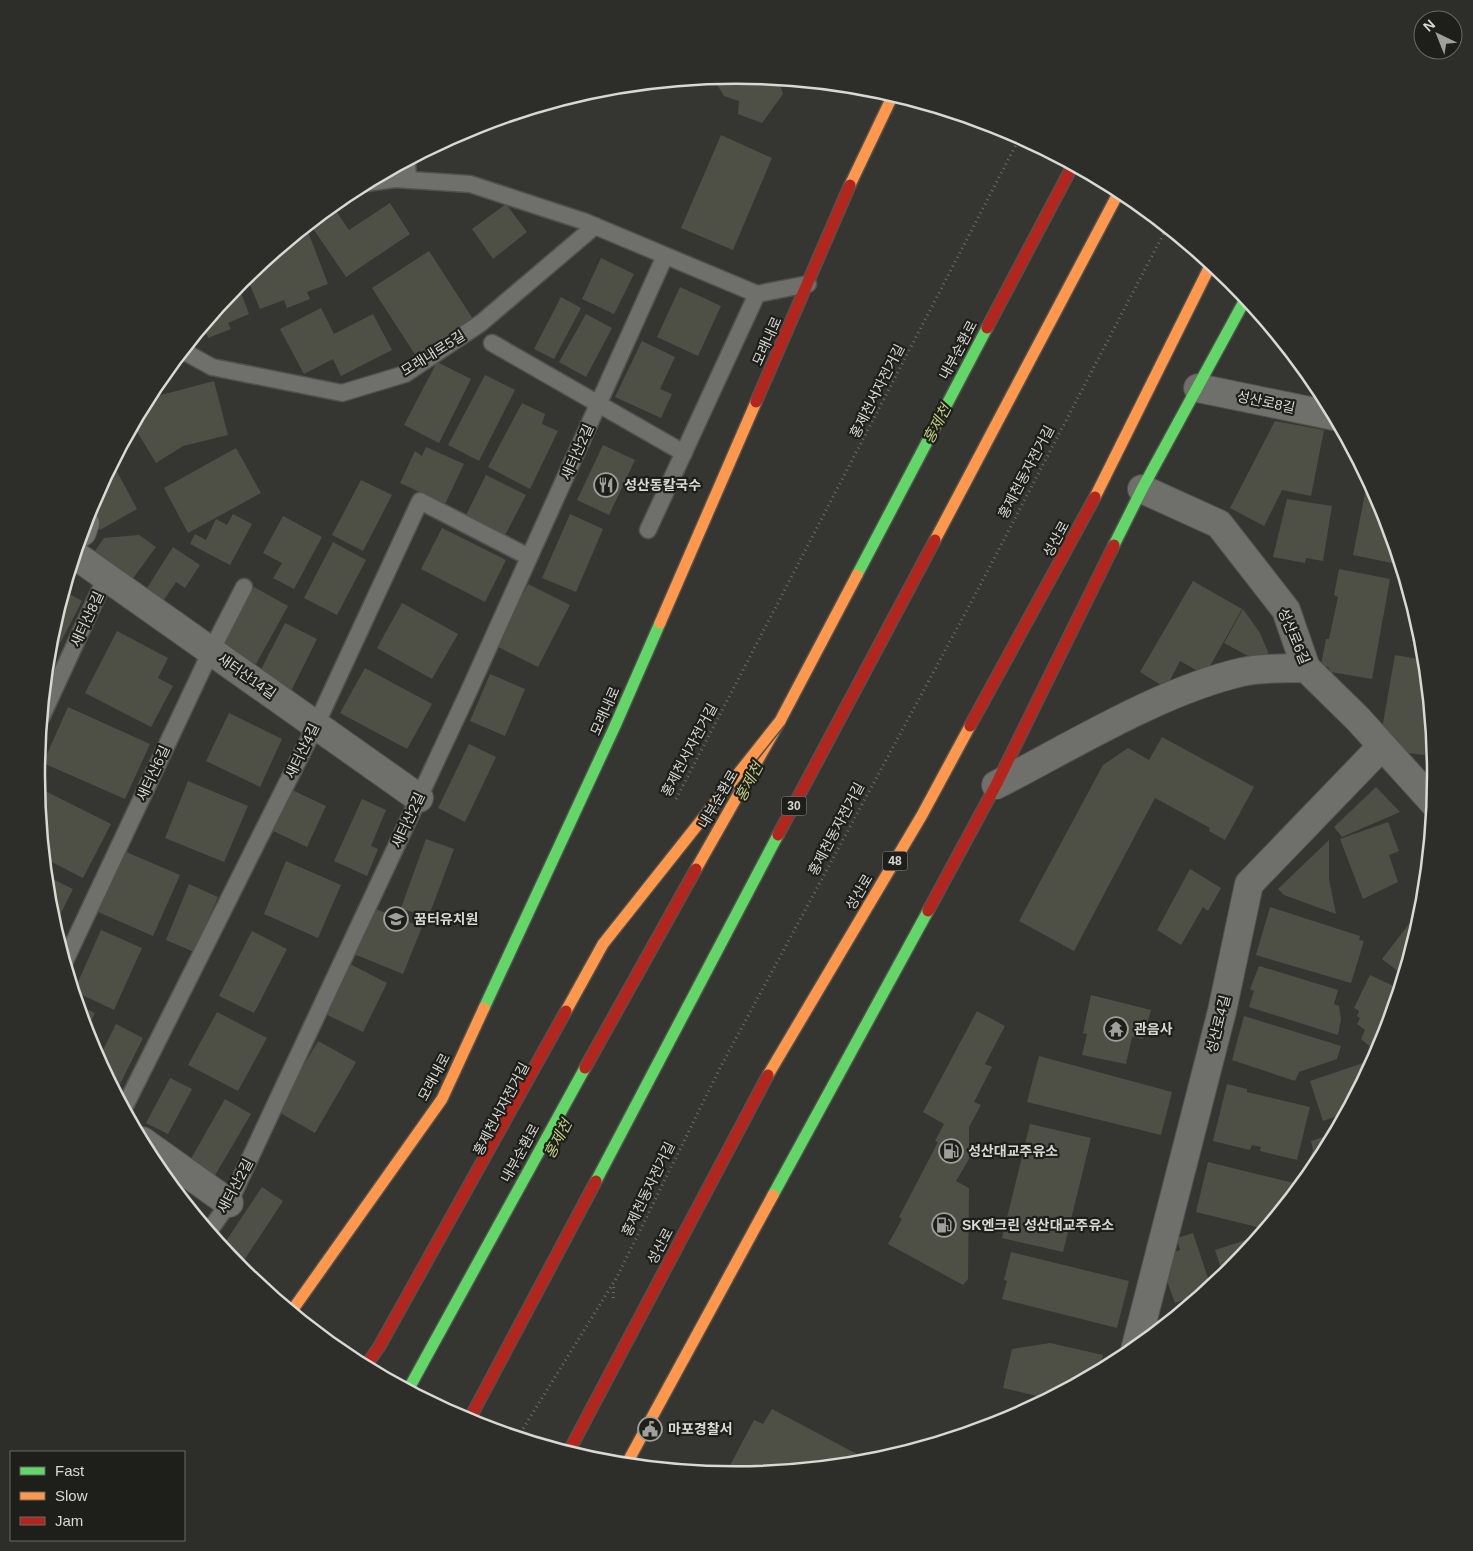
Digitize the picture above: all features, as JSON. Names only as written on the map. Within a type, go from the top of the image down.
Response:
[{"type":"main road","name":"모래내로","points":[[296,1307],[442,1099],[615,726],[868,144],[890,102]]},
{"type":"main road","name":"내부순환로","points":[[411,1385],[608,1025],[780,721],[1070,170]]},
{"type":"main road","name":"30","points":[[472,1414],[1116,198]]},
{"type":"main road","name":"성산로","points":[[571,1446],[759,1090],[922,815],[1107,475],[1208,271]]},
{"type":"main road","points":[[630,1458],[996,785],[1142,489],[1242,305]]},
{"type":"main road","points":[[369,1361],[379,1347],[603,944],[780,721]]},
{"type":"street","name":"성산로8길","points":[[1198,388],[1325,414]]},
{"type":"street","name":"성산로6길","points":[[1142,489],[1219,524],[1286,610],[1306,668],[1382,746],[1428,797]]},
{"type":"street","name":"새터산14길","points":[[80,559],[419,798]]},
{"type":"street","points":[[996,785],[1146,707],[1199,684],[1244,671],[1306,668]]},
{"type":"street","name":"성산로4길","points":[[1138,1338],[1222,1011],[1249,884],[1382,746]]},
{"type":"street","points":[[157,1152],[229,1203]]},
{"type":"lane","points":[[407,168],[408,180]]},
{"type":"lane","points":[[385,181],[394,179],[470,184],[595,226],[757,294],[808,284]]},
{"type":"lane","name":"모래내로5길","points":[[189,354],[212,367],[342,393],[405,374],[481,323],[595,226]]},
{"type":"lane","name":"새터산2길","points":[[213,1226],[229,1203],[419,798],[665,256]]},
{"type":"lane","points":[[648,530],[757,294]]},
{"type":"lane","points":[[492,343],[684,453]]},
{"type":"lane","name":"새터산4길","points":[[127,1101],[316,725],[420,501],[529,557]]},
{"type":"lane","name":"새터산8길","points":[[49,700],[106,577]]},
{"type":"lane","name":"새터산6길","points":[[68,952],[210,651],[244,587]]},
{"type":"path","name":"홍제천서자전거길","points":[[672,806],[1016,144]]},
{"type":"path","name":"홍제천동자전거길","points":[[521,1432],[618,1278],[720,1068],[975,595],[1164,233]]},
{"type":"pier","points":[[1042,155],[1082,177],[1144,217],[485,1419],[431,1396],[393,1375],[400,1361],[390,1354],[805,583],[814,588]]},
{"type":"building","points":[[717,84],[780,85],[783,94],[762,123],[738,114],[739,101],[724,96]]},
{"type":"building","points":[[721,135],[772,158],[733,250],[681,228]]},
{"type":"building","points":[[390,203],[410,234],[346,277],[313,229],[337,212],[349,230]]},
{"type":"building","points":[[506,204],[527,232],[493,259],[472,229]]},
{"type":"building","points":[[309,233],[328,284],[307,292],[310,299],[287,308],[284,300],[260,309],[250,285]]},
{"type":"building","points":[[429,251],[473,319],[416,356],[372,288]]},
{"type":"building","points":[[601,258],[634,274],[614,314],[582,299]]},
{"type":"building","points":[[680,287],[721,306],[698,356],[657,337]]},
{"type":"building","points":[[241,294],[249,314],[228,323],[231,329],[208,338],[206,333]]},
{"type":"building","points":[[561,297],[581,308],[554,359],[534,349]]},
{"type":"building","points":[[321,308],[334,334],[373,314],[392,350],[341,376],[333,359],[304,374],[280,329]]},
{"type":"building","points":[[586,314],[612,328],[586,377],[559,362]]},
{"type":"building","points":[[642,341],[675,357],[660,389],[672,394],[661,418],[615,397]]},
{"type":"building","points":[[437,362],[471,379],[439,443],[404,425]]},
{"type":"building","points":[[485,375],[515,390],[479,461],[448,445]]},
{"type":"building","points":[[214,381],[228,435],[183,446],[156,463],[137,432],[161,395]]},
{"type":"building","points":[[522,403],[545,414],[542,424],[558,431],[530,489],[488,467]]},
{"type":"building","points":[[1275,421],[1324,430],[1311,496],[1282,490],[1264,526],[1230,508]]},
{"type":"building","points":[[603,445],[635,460],[609,515],[577,500]]},
{"type":"building","points":[[426,447],[464,464],[445,504],[400,483],[415,451],[422,456]]},
{"type":"building","points":[[236,448],[261,493],[188,533],[164,488]]},
{"type":"building","points":[[116,470],[137,509],[100,530],[95,520]]},
{"type":"building","points":[[486,475],[526,495],[503,539],[464,519]]},
{"type":"building","points":[[361,480],[392,495],[363,551],[332,535]]},
{"type":"building","points":[[1366,490],[1391,553],[1392,563],[1353,555]]},
{"type":"building","points":[[1287,499],[1332,506],[1323,561],[1306,558],[1305,563],[1273,557]]},
{"type":"building","points":[[233,514],[252,524],[230,565],[190,544],[195,534],[206,540],[216,519],[227,525]]},
{"type":"building","points":[[570,514],[603,529],[576,592],[542,578]]},
{"type":"building","points":[[283,516],[322,537],[294,589],[273,578],[282,563],[263,553]]},
{"type":"building","points":[[442,528],[506,560],[485,602],[421,569]]},
{"type":"building","points":[[139,535],[156,547],[126,588],[88,561],[104,538]]},
{"type":"building","points":[[333,542],[366,560],[337,615],[304,598]]},
{"type":"building","points":[[173,547],[200,565],[185,588],[176,582],[159,607],[142,596]]},
{"type":"building","points":[[1339,569],[1390,579],[1372,679],[1331,672],[1328,667],[1321,665],[1338,597],[1334,595]]},
{"type":"building","points":[[1193,581],[1242,609],[1205,675],[1180,661],[1166,688],[1140,672]]},
{"type":"building","points":[[528,584],[570,605],[538,667],[496,646]]},
{"type":"building","points":[[254,587],[288,606],[256,664],[222,646]]},
{"type":"building","points":[[70,594],[82,601],[57,650]]},
{"type":"building","points":[[402,603],[458,634],[432,679],[377,648]]},
{"type":"building","points":[[1243,609],[1260,633],[1270,657],[1259,662],[1224,643]]},
{"type":"building","points":[[285,623],[317,639],[289,695],[256,679]]},
{"type":"building","points":[[117,631],[168,658],[158,678],[173,686],[151,727],[85,693]]},
{"type":"building","points":[[1395,655],[1418,659],[1427,730],[1425,755],[1407,753],[1382,729]]},
{"type":"building","points":[[365,668],[432,704],[407,749],[340,713]]},
{"type":"building","points":[[490,674],[525,689],[505,736],[470,721]]},
{"type":"building","points":[[68,707],[150,744],[125,799],[45,764],[45,758]]},
{"type":"building","points":[[229,713],[282,739],[260,787],[206,761]]},
{"type":"building","points":[[1162,737],[1254,787],[1225,840],[1209,831],[1210,828],[1155,798],[1074,951],[1019,921],[1103,765],[1128,748],[1149,760]]},
{"type":"building","points":[[469,744],[496,757],[465,822],[438,808]]},
{"type":"building","points":[[188,781],[248,806],[224,862],[165,838]]},
{"type":"building","points":[[1376,787],[1400,812],[1342,837],[1334,827]]},
{"type":"building","points":[[290,789],[326,806],[307,847],[271,830]]},
{"type":"building","points":[[45,791],[111,824],[83,878],[50,861],[46,821]]},
{"type":"building","points":[[362,799],[386,810],[371,846],[378,849],[367,876],[334,861]]},
{"type":"building","points":[[1388,822],[1399,851],[1389,855],[1398,882],[1363,899],[1340,839]]},
{"type":"building","points":[[426,839],[454,849],[428,918],[401,908]]},
{"type":"building","points":[[1329,840],[1329,879],[1336,914],[1284,895],[1278,889]]},
{"type":"building","points":[[124,851],[180,875],[153,936],[98,912]]},
{"type":"building","points":[[286,861],[341,885],[318,938],[264,914]]},
{"type":"building","points":[[1190,869],[1221,888],[1208,911],[1203,907],[1181,945],[1157,930]]},
{"type":"building","points":[[53,879],[73,889],[60,916]]},
{"type":"building","points":[[189,884],[218,897],[194,952],[166,940]]},
{"type":"building","points":[[1270,907],[1360,936],[1359,940],[1364,941],[1351,983],[1256,955]]},
{"type":"building","points":[[373,908],[422,927],[403,974],[354,954]]},
{"type":"building","points":[[1413,919],[1399,972],[1382,959]]},
{"type":"building","points":[[101,930],[142,948],[114,1010],[81,994],[78,983]]},
{"type":"building","points":[[252,931],[287,949],[254,1013],[219,996]]},
{"type":"building","points":[[348,963],[387,983],[363,1032],[323,1013]]},
{"type":"building","points":[[1259,966],[1338,990],[1334,1004],[1339,1006],[1341,1019],[1338,1035],[1249,1007],[1254,991],[1250,989]]},
{"type":"building","points":[[1370,975],[1394,986],[1371,1048],[1361,1039],[1365,1030],[1357,1024],[1360,1018],[1357,1016],[1359,1011],[1354,1008]]},
{"type":"building","points":[[1091,995],[1151,1010],[1143,1039],[1132,1037],[1126,1064],[1082,1055],[1087,1034],[1083,1033]]},
{"type":"building","points":[[86,1009],[95,1013],[91,1021]]},
{"type":"building","name":"성산대교주유소","points":[[977,1011],[1005,1026],[985,1064],[992,1067],[974,1102],[981,1105],[969,1127],[969,1159],[956,1181],[969,1188],[968,1279],[963,1285],[888,1244],[902,1219],[899,1217],[938,1142],[935,1141],[944,1124],[923,1112]]},
{"type":"building","points":[[217,1012],[267,1038],[238,1091],[188,1065]]},
{"type":"building","points":[[1244,1016],[1341,1046],[1337,1059],[1299,1072],[1295,1081],[1232,1060]]},
{"type":"building","points":[[116,1024],[143,1038],[119,1086],[103,1051]]},
{"type":"building","points":[[318,1041],[356,1062],[315,1133],[277,1111]]},
{"type":"building","points":[[1039,1056],[1172,1092],[1161,1135],[1027,1102]]},
{"type":"building","points":[[1365,1062],[1338,1116],[1323,1121],[1310,1081]]},
{"type":"building","points":[[170,1078],[192,1089],[168,1134],[146,1123]]},
{"type":"building","points":[[1227,1084],[1247,1089],[1247,1092],[1310,1107],[1297,1160],[1260,1151],[1261,1147],[1252,1145],[1250,1150],[1213,1141]]},
{"type":"building","points":[[225,1099],[251,1114],[214,1177],[189,1162]]},
{"type":"building","points":[[1030,1124],[1091,1138],[1063,1252],[1002,1238]]},
{"type":"building","points":[[1326,1136],[1307,1166],[1313,1150],[1311,1141]]},
{"type":"building","points":[[1208,1162],[1294,1183],[1265,1220],[1263,1219],[1259,1227],[1196,1212]]},
{"type":"building","points":[[262,1187],[283,1201],[244,1260],[226,1241]]},
{"type":"building","points":[[1193,1233],[1208,1280],[1188,1298],[1175,1303],[1167,1281],[1174,1252],[1180,1250],[1177,1238]]},
{"type":"building","points":[[1248,1239],[1221,1268],[1215,1250]]},
{"type":"building","points":[[1011,1252],[1129,1281],[1117,1328],[1002,1299],[1007,1281],[1004,1280]]},
{"type":"building","points":[[1050,1343],[1103,1355],[1101,1362],[1040,1397],[1003,1388],[1012,1349]]},
{"type":"building","points":[[772,1409],[860,1456],[782,1466],[729,1467],[754,1420],[763,1424]]},
{"type":"traffic: fast","points":[[1114,545],[1142,489],[1242,305]]},
{"type":"traffic: fast","points":[[857,575],[987,328]]},
{"type":"traffic: fast","points":[[484,1008],[615,726],[660,623]]},
{"type":"traffic: fast","points":[[596,1181],[778,835]]},
{"type":"traffic: fast","points":[[773,1195],[928,911]]},
{"type":"traffic: fast","points":[[411,1385],[585,1068]]},
{"type":"traffic: slow","points":[[850,185],[890,102]]},
{"type":"traffic: slow","points":[[935,540],[1116,198]]},
{"type":"traffic: slow","points":[[1095,497],[1208,271]]},
{"type":"traffic: slow","points":[[660,623],[756,402]]},
{"type":"traffic: slow","points":[[696,869],[780,721],[857,575]]},
{"type":"traffic: slow","points":[[566,1011],[603,944],[780,721]]},
{"type":"traffic: slow","points":[[768,1075],[922,815],[970,726]]},
{"type":"traffic: slow","points":[[295,1307],[442,1099],[484,1008]]},
{"type":"traffic: slow","points":[[630,1458],[773,1195]]},
{"type":"traffic: jam","points":[[987,328],[1070,170]]},
{"type":"traffic: jam","points":[[756,402],[850,185]]},
{"type":"traffic: jam","points":[[970,726],[1095,497]]},
{"type":"traffic: jam","points":[[778,835],[935,540]]},
{"type":"traffic: jam","points":[[928,911],[996,785],[1114,545]]},
{"type":"traffic: jam","points":[[585,1068],[696,869]]},
{"type":"traffic: jam","points":[[369,1361],[379,1347],[566,1011]]},
{"type":"traffic: jam","points":[[572,1446],[768,1075]]},
{"type":"traffic: jam","points":[[472,1414],[596,1181]]},
{"type":"place","name":"성산동칼국수","points":[[606,485]]},
{"type":"place","name":"꿈터유치원","points":[[396,919]]},
{"type":"place","name":"관음사","points":[[1116,1029]]},
{"type":"place","name":"성산대교주유소","points":[[951,1151]]},
{"type":"place","name":"SK엔크린 성산대교주유소","points":[[944,1225]]},
{"type":"place","name":"마포경찰서","points":[[650,1429]]},
{"type":"water label","name":"홍제천","points":[[937,424]]},
{"type":"water label","name":"홍제천","points":[[749,782]]},
{"type":"water label","name":"홍제천","points":[[558,1139]]}]
